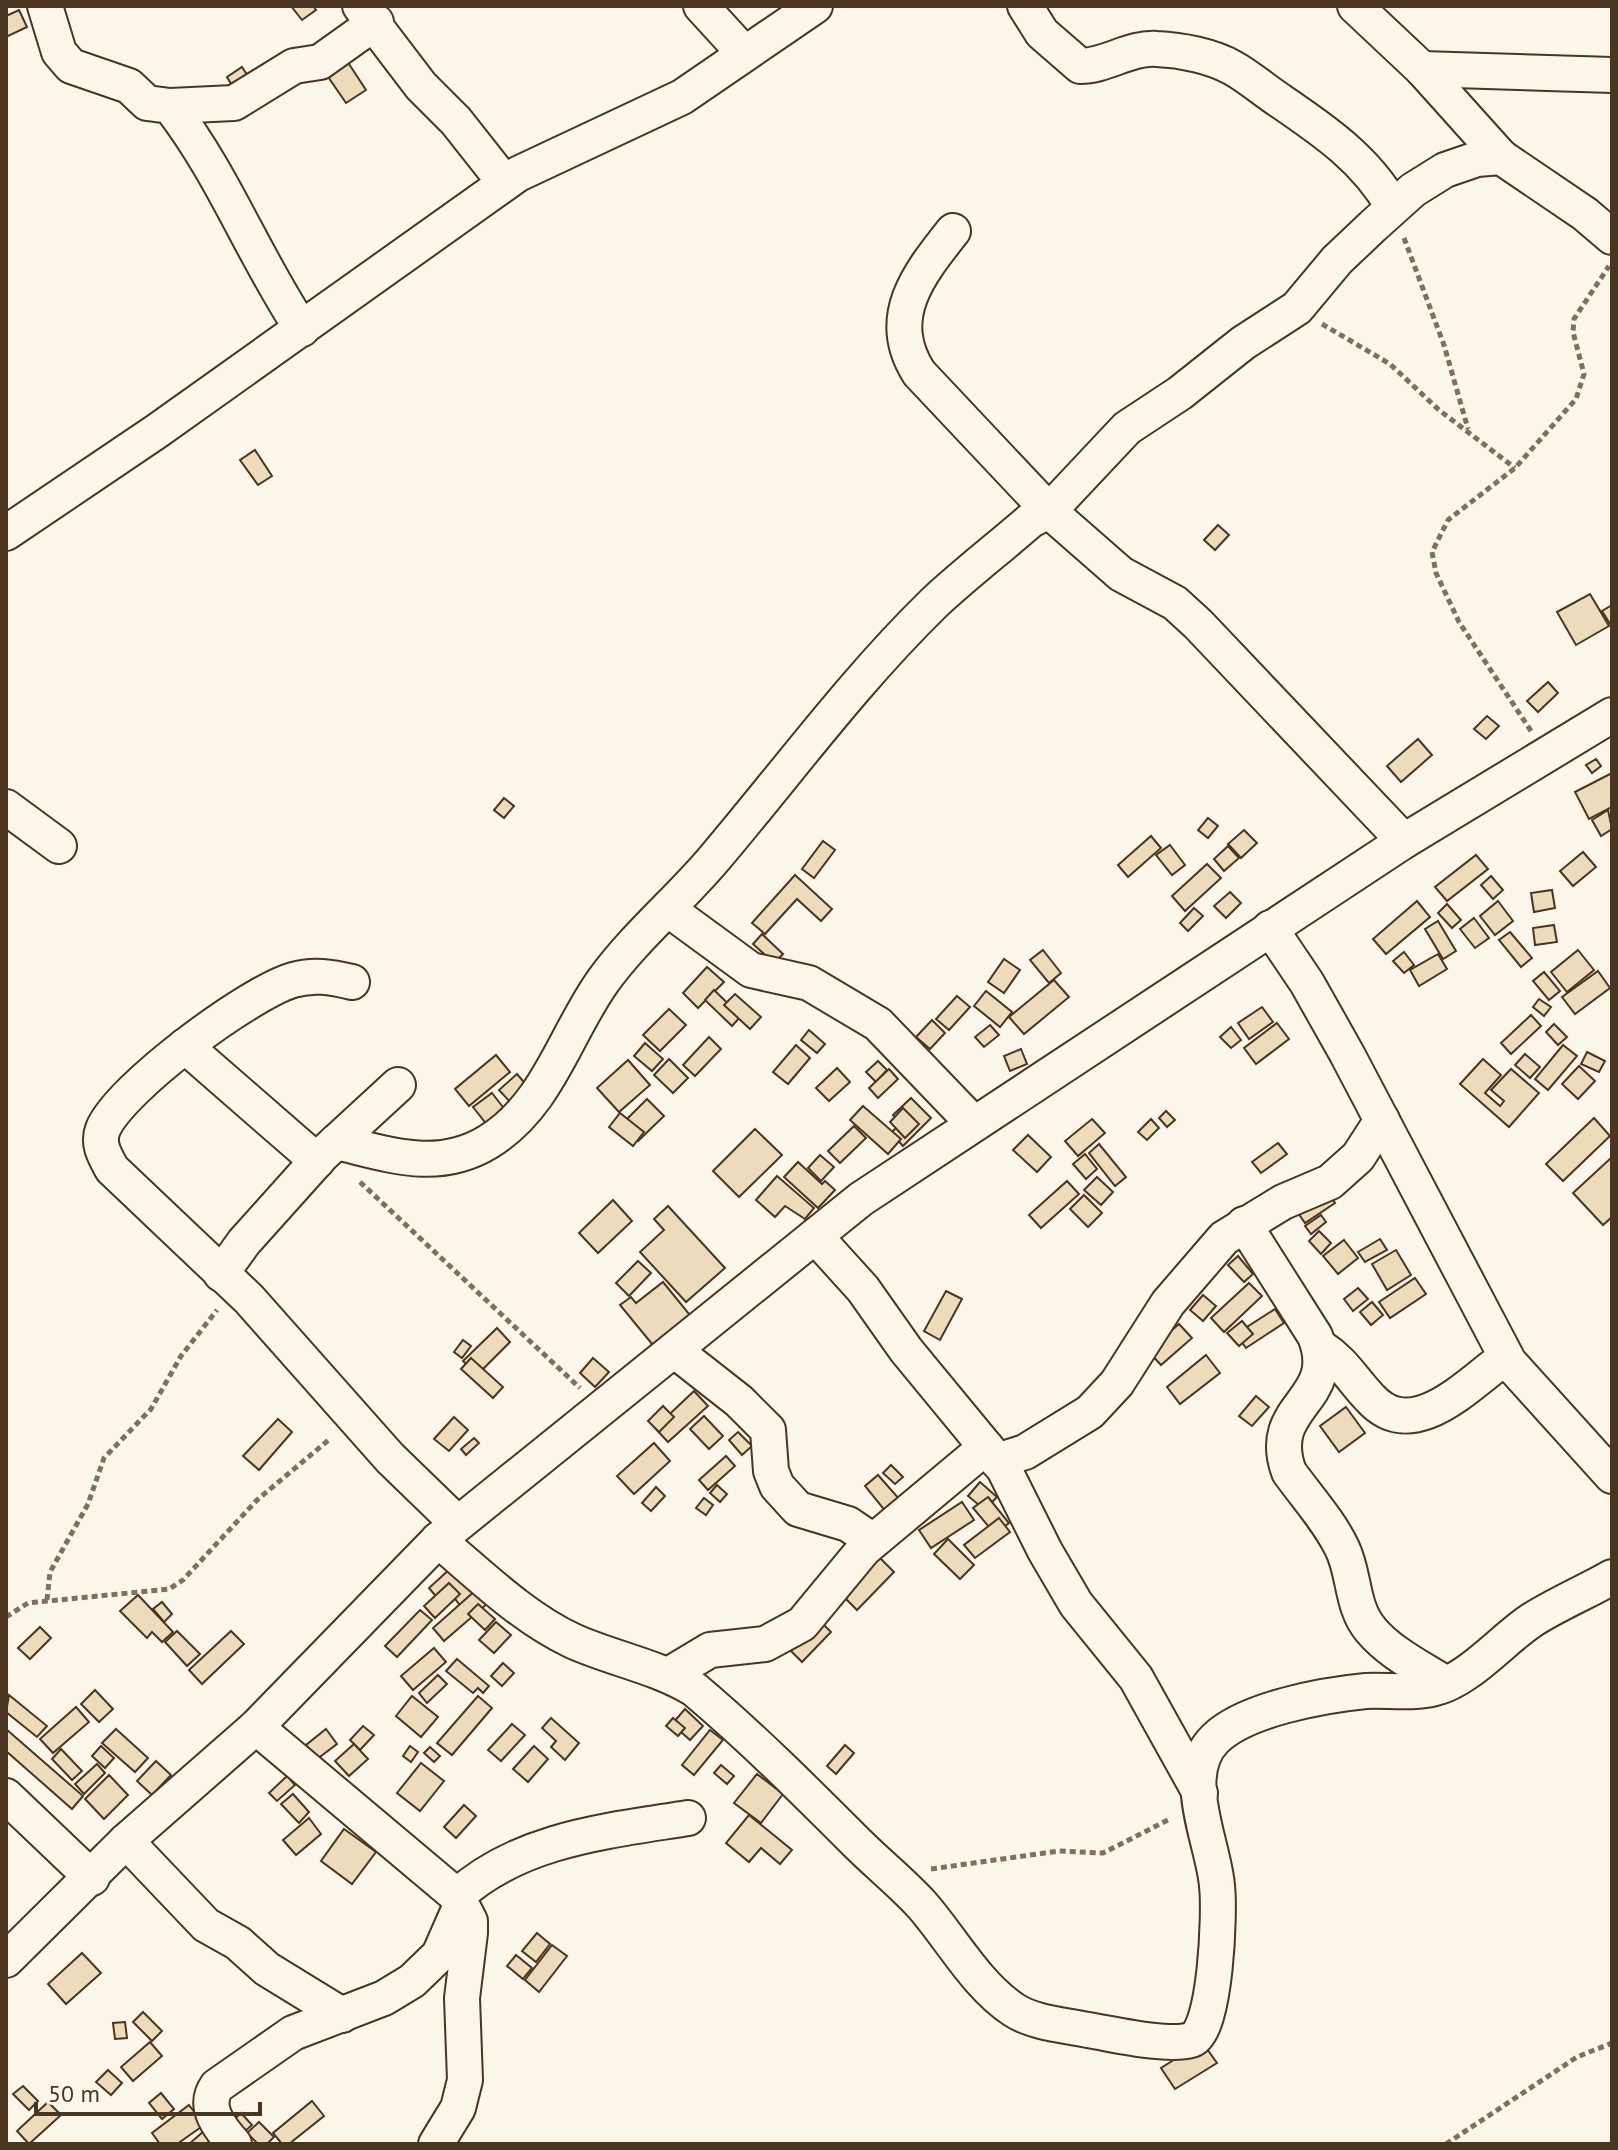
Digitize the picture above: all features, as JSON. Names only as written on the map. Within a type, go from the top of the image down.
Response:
[{"type":"street","points":[[45,6],[59,52],[71,66],[129,86],[147,103],[170,106],[234,103],[294,66],[320,62],[368,14],[421,86],[456,121],[505,183]]},
{"type":"street","points":[[701,6],[744,53]]},
{"type":"street","points":[[6,533],[302,329],[505,183],[682,97],[815,6]]},
{"type":"street","points":[[1025,6],[1042,33],[1080,66],[1104,63],[1144,49],[1159,49],[1199,56],[1233,68],[1320,126],[1367,168],[1393,207]]},
{"type":"street","points":[[1355,6],[1422,69],[1501,157],[1585,214],[1612,237]]},
{"type":"street","points":[[1422,69],[1612,75]]},
{"type":"street","points":[[170,106],[195,139],[259,252],[270,281],[302,329]]},
{"type":"street","points":[[185,1046],[326,1151],[411,1161],[468,1152],[489,1141],[535,1100],[604,980],[669,910],[779,776],[934,604],[1031,520],[1049,511],[1127,428],[1243,343],[1297,308],[1337,260],[1393,207],[1445,170],[1477,159],[1501,157]]},
{"type":"street","points":[[953,231],[918,275],[904,324],[906,352],[919,373],[1049,511],[1121,574],[1175,603],[1198,624],[1404,841]]},
{"type":"street","points":[[6,1960],[126,1841],[256,1727],[448,1532],[861,1199],[1404,841],[1612,715]]},
{"type":"street","points":[[6,807],[59,846]]},
{"type":"street","points":[[669,910],[751,970],[809,983],[878,1024],[974,1124]]},
{"type":"street","points":[[1270,928],[1307,983],[1506,1357],[1612,1476]]},
{"type":"street","points":[[352,982],[308,976],[268,989],[185,1046],[118,1106],[103,1127],[101,1149],[112,1169],[227,1278],[390,1458],[448,1532],[533,1617],[572,1641],[670,1674],[720,1711],[922,1905],[995,1993],[1015,2011],[1043,2021],[1105,2033],[1192,2040],[1208,2016],[1218,1891],[1201,1796],[1202,1760],[1211,1742],[1229,1727],[1252,1716],[1347,1693],[1413,1692],[1446,1684],[1532,1620],[1612,1577]]},
{"type":"street","points":[[227,1278],[244,1242],[326,1151],[398,1085]]},
{"type":"street","points":[[670,1674],[710,1650],[765,1644],[783,1637],[802,1624],[873,1541],[992,1454],[1025,1452],[1090,1412],[1117,1383],[1168,1303],[1224,1238],[1244,1224],[1337,1177],[1358,1157],[1382,1120]]},
{"type":"street","points":[[1244,1224],[1323,1355],[1318,1382],[1291,1414],[1287,1425],[1284,1459],[1289,1472],[1342,1547],[1353,1573],[1356,1600],[1370,1629],[1400,1655],[1446,1684]]},
{"type":"street","points":[[815,1236],[863,1289],[906,1350],[992,1454],[1076,1604],[1136,1678],[1201,1796]]},
{"type":"street","points":[[1319,1346],[1341,1360],[1382,1410],[1398,1417],[1432,1410],[1506,1357]]},
{"type":"street","points":[[674,1350],[739,1401],[768,1430],[771,1471],[777,1486],[798,1509],[848,1524],[873,1541]]},
{"type":"street","points":[[256,1727],[459,1900],[470,1921],[462,1998],[465,2080],[458,2108],[436,2144]]},
{"type":"street","points":[[6,1796],[92,1878]]},
{"type":"street","points":[[234,2144],[222,2131],[211,2105],[211,2094],[217,2086],[293,2033],[384,1998],[430,1966],[459,1900],[492,1869],[544,1846],[688,1818]]},
{"type":"street","points":[[126,1841],[206,1925],[238,1943],[267,1969],[342,2015]]},
{"type":"path","points":[[1393,207],[1444,345],[1468,430]]},
{"type":"path","points":[[1547,755],[1459,622],[1436,573],[1432,552],[1448,520],[1515,468],[1583,386],[1574,319],[1612,262]]},
{"type":"path","points":[[1297,308],[1390,364],[1439,410],[1515,468]]},
{"type":"path","points":[[326,1151],[601,1408]]},
{"type":"path","points":[[47,1600],[50,1572],[88,1504],[104,1458],[151,1409],[181,1356],[216,1313],[227,1278]]},
{"type":"path","points":[[6,1617],[28,1603],[169,1589],[183,1580],[285,1473],[356,1419]]},
{"type":"path","points":[[890,1873],[1059,1851],[1093,1856],[1201,1796]]},
{"type":"path","points":[[1446,2144],[1577,2057],[1612,2043]]},
{"type":"building","points":[[291,6],[313,6],[316,10],[302,20]]},
{"type":"building","points":[[19,10],[27,27],[6,37],[6,16]]},
{"type":"building","points":[[347,61],[366,90],[346,103],[322,68]]},
{"type":"building","points":[[242,67],[253,84],[237,94],[227,77]]},
{"type":"building","points":[[255,450],[272,476],[258,485],[240,460]]},
{"type":"building","points":[[1218,525],[1229,535],[1215,550],[1204,540]]},
{"type":"building","points":[[1590,594],[1609,626],[1576,645],[1557,612]]},
{"type":"building","points":[[1612,605],[1612,627],[1602,611]]},
{"type":"building","points":[[1548,682],[1558,693],[1538,712],[1527,701]]},
{"type":"building","points":[[1487,716],[1499,726],[1486,739],[1474,729]]},
{"type":"building","points":[[1418,739],[1432,755],[1401,782],[1387,766]]},
{"type":"building","points":[[1596,759],[1601,766],[1592,773],[1586,765]]},
{"type":"building","points":[[1612,773],[1612,807],[1589,819],[1575,792]]},
{"type":"building","points":[[504,798],[514,806],[504,818],[494,810]]},
{"type":"building","points":[[1608,810],[1612,829],[1601,836],[1592,820]]},
{"type":"building","points":[[1208,818],[1218,826],[1208,838],[1198,830]]},
{"type":"building","points":[[1244,830],[1257,843],[1241,858],[1228,844]]},
{"type":"building","points":[[1151,836],[1161,848],[1128,877],[1118,865]]},
{"type":"building","points":[[823,841],[835,850],[814,878],[802,869]]},
{"type":"building","points":[[1170,845],[1185,865],[1172,875],[1156,855]]},
{"type":"building","points":[[1228,846],[1239,858],[1224,871],[1214,859]]},
{"type":"building","points":[[1583,852],[1596,867],[1573,886],[1560,871]]},
{"type":"building","points":[[1476,855],[1488,869],[1447,901],[1435,887]]},
{"type":"building","points":[[1207,864],[1221,878],[1185,911],[1172,896]]},
{"type":"building","points":[[795,875],[832,909],[821,921],[797,899],[765,934],[752,923]]},
{"type":"building","points":[[1491,876],[1503,890],[1493,899],[1481,885]]},
{"type":"building","points":[[1552,890],[1555,908],[1534,912],[1531,893]]},
{"type":"building","points":[[1230,892],[1241,903],[1226,918],[1214,906]]},
{"type":"building","points":[[1417,901],[1430,917],[1386,954],[1373,939]]},
{"type":"building","points":[[1498,901],[1513,921],[1495,935],[1480,916]]},
{"type":"building","points":[[1447,904],[1461,920],[1452,928],[1438,913]]},
{"type":"building","points":[[1194,908],[1203,916],[1188,931],[1180,923]]},
{"type":"building","points":[[1474,918],[1489,938],[1475,948],[1460,929]]},
{"type":"building","points":[[1438,921],[1456,951],[1443,959],[1425,929]]},
{"type":"building","points":[[1554,925],[1557,942],[1535,945],[1533,928]]},
{"type":"building","points":[[1510,932],[1532,958],[1521,967],[1499,940]]},
{"type":"building","points":[[762,934],[783,954],[774,963],[753,944]]},
{"type":"building","points":[[1043,950],[1061,973],[1049,983],[1030,960]]},
{"type":"building","points":[[1578,950],[1594,970],[1567,992],[1551,972]]},
{"type":"building","points":[[1404,952],[1414,965],[1404,973],[1393,961]]},
{"type":"building","points":[[1438,954],[1447,969],[1419,986],[1410,970]]},
{"type":"building","points":[[1004,959],[1020,970],[1004,993],[988,982]]},
{"type":"building","points":[[707,967],[724,982],[698,1008],[683,993]]},
{"type":"building","points":[[1598,971],[1610,988],[1575,1014],[1562,997]]},
{"type":"building","points":[[1544,972],[1560,991],[1549,1000],[1533,981]]},
{"type":"building","points":[[1054,980],[1069,997],[1024,1034],[1009,1017]]},
{"type":"building","points":[[714,990],[741,1016],[732,1026],[705,1000]]},
{"type":"building","points":[[986,991],[1012,1012],[1000,1027],[974,1006]]},
{"type":"building","points":[[735,994],[761,1017],[750,1029],[724,1005]]},
{"type":"building","points":[[957,996],[970,1007],[949,1030],[936,1019]]},
{"type":"building","points":[[1539,999],[1551,1007],[1544,1016],[1533,1007]]},
{"type":"building","points":[[1262,1007],[1273,1022],[1249,1039],[1238,1023]]},
{"type":"building","points":[[669,1009],[686,1025],[660,1051],[643,1035]]},
{"type":"building","points":[[1531,1015],[1541,1026],[1511,1054],[1501,1043]]},
{"type":"building","points":[[932,1020],[945,1033],[930,1049],[916,1037]]},
{"type":"building","points":[[1277,1023],[1289,1039],[1256,1064],[1244,1048]]},
{"type":"building","points":[[1554,1024],[1567,1037],[1558,1045],[1546,1032]]},
{"type":"building","points":[[990,1025],[999,1035],[984,1047],[975,1037]]},
{"type":"building","points":[[1231,1027],[1241,1040],[1231,1048],[1220,1037]]},
{"type":"building","points":[[809,1030],[825,1044],[817,1053],[801,1040]]},
{"type":"building","points":[[709,1037],[721,1049],[695,1076],[683,1065]]},
{"type":"building","points":[[645,1043],[663,1059],[652,1071],[634,1056]]},
{"type":"building","points":[[796,1045],[810,1058],[788,1084],[773,1072]]},
{"type":"building","points":[[1563,1045],[1577,1056],[1548,1090],[1535,1079]]},
{"type":"building","points":[[1021,1049],[1027,1064],[1010,1071],[1004,1056]]},
{"type":"building","points":[[1587,1052],[1605,1061],[1599,1072],[1581,1064]]},
{"type":"building","points":[[1525,1054],[1540,1067],[1530,1078],[1515,1065]]},
{"type":"building","points":[[496,1055],[510,1072],[469,1106],[455,1089]]},
{"type":"building","points":[[669,1059],[688,1078],[673,1093],[654,1075]]},
{"type":"building","points":[[1483,1059],[1501,1075],[1485,1093],[1500,1106],[1504,1101],[1491,1090],[1511,1069],[1539,1093],[1509,1127],[1460,1084]]},
{"type":"building","points":[[628,1060],[650,1085],[619,1112],[597,1088]]},
{"type":"building","points":[[878,1061],[887,1070],[876,1082],[866,1072]]},
{"type":"building","points":[[1579,1066],[1595,1081],[1578,1099],[1562,1084]]},
{"type":"building","points":[[837,1068],[850,1082],[829,1101],[816,1088]]},
{"type":"building","points":[[889,1069],[898,1079],[878,1098],[869,1088]]},
{"type":"building","points":[[517,1074],[529,1088],[512,1104],[499,1090]]},
{"type":"building","points":[[492,1093],[506,1111],[488,1126],[473,1107]]},
{"type":"building","points":[[911,1098],[931,1118],[903,1146],[891,1133],[901,1123],[893,1115]]},
{"type":"building","points":[[647,1099],[664,1116],[638,1141],[627,1130],[632,1125],[626,1120]]},
{"type":"building","points":[[863,1106],[901,1139],[888,1154],[850,1120]]},
{"type":"building","points":[[903,1108],[919,1124],[905,1138],[890,1122]]},
{"type":"building","points":[[1166,1111],[1175,1120],[1167,1127],[1159,1118]]},
{"type":"building","points":[[620,1113],[644,1132],[633,1146],[609,1127]]},
{"type":"building","points":[[1594,1118],[1610,1136],[1563,1181],[1546,1164]]},
{"type":"building","points":[[1092,1119],[1105,1133],[1078,1156],[1065,1141]]},
{"type":"building","points":[[1151,1119],[1159,1128],[1147,1140],[1138,1132]]},
{"type":"building","points":[[854,1126],[866,1138],[840,1163],[828,1151]]},
{"type":"building","points":[[755,1129],[782,1155],[739,1197],[713,1171]]},
{"type":"building","points":[[1028,1135],[1051,1157],[1037,1172],[1013,1150]]},
{"type":"building","points":[[1278,1143],[1287,1154],[1261,1173],[1252,1162]]},
{"type":"building","points":[[1099,1144],[1126,1177],[1115,1186],[1089,1153]]},
{"type":"building","points":[[1085,1154],[1097,1169],[1086,1179],[1073,1164]]},
{"type":"building","points":[[820,1155],[834,1167],[821,1181],[808,1168]]},
{"type":"building","points":[[1612,1157],[1612,1217],[1603,1225],[1573,1193]]},
{"type":"building","points":[[798,1162],[822,1184],[825,1181],[835,1190],[818,1208],[784,1177]]},
{"type":"building","points":[[777,1176],[814,1208],[805,1219],[785,1206],[775,1217],[756,1200]]},
{"type":"building","points":[[1097,1177],[1113,1192],[1101,1205],[1084,1190]]},
{"type":"building","points":[[1067,1181],[1079,1194],[1041,1228],[1029,1215]]},
{"type":"building","points":[[1326,1189],[1335,1203],[1305,1223],[1296,1210]]},
{"type":"building","points":[[1084,1195],[1102,1213],[1088,1227],[1070,1209]]},
{"type":"building","points":[[613,1200],[632,1221],[598,1253],[579,1233]]},
{"type":"building","points":[[668,1206],[725,1268],[686,1302],[640,1252],[664,1230],[654,1219]]},
{"type":"building","points":[[1321,1215],[1326,1222],[1311,1234],[1305,1226]]},
{"type":"building","points":[[1319,1231],[1331,1243],[1321,1254],[1309,1241]]},
{"type":"building","points":[[1380,1239],[1387,1250],[1365,1262],[1358,1252]]},
{"type":"building","points":[[1344,1240],[1358,1258],[1338,1274],[1323,1256]]},
{"type":"building","points":[[1396,1250],[1411,1275],[1387,1290],[1372,1264]]},
{"type":"building","points":[[1238,1256],[1253,1274],[1244,1282],[1228,1265]]},
{"type":"building","points":[[638,1261],[651,1273],[629,1296],[616,1283]]},
{"type":"building","points":[[1415,1278],[1426,1294],[1390,1318],[1379,1302]]},
{"type":"building","points":[[663,1282],[694,1320],[657,1350],[620,1305],[631,1297],[636,1303]]},
{"type":"building","points":[[1249,1283],[1262,1296],[1224,1332],[1211,1318]]},
{"type":"building","points":[[1358,1288],[1368,1299],[1353,1311],[1344,1299]]},
{"type":"building","points":[[946,1291],[962,1299],[940,1340],[924,1331]]},
{"type":"building","points":[[1203,1295],[1216,1306],[1203,1321],[1190,1310]]},
{"type":"building","points":[[1372,1302],[1383,1315],[1371,1325],[1360,1312]]},
{"type":"building","points":[[1275,1309],[1284,1323],[1246,1348],[1236,1334]]},
{"type":"building","points":[[1242,1321],[1253,1334],[1239,1346],[1227,1333]]},
{"type":"building","points":[[1179,1324],[1192,1338],[1161,1365],[1148,1351]]},
{"type":"building","points":[[497,1328],[510,1342],[477,1375],[463,1361]]},
{"type":"building","points":[[463,1340],[471,1346],[462,1358],[454,1352]]},
{"type":"building","points":[[1206,1355],[1220,1373],[1180,1404],[1167,1387]]},
{"type":"building","points":[[471,1358],[503,1387],[493,1398],[461,1369]]},
{"type":"building","points":[[593,1358],[609,1372],[595,1387],[580,1373]]},
{"type":"building","points":[[694,1391],[708,1406],[668,1442],[655,1428]]},
{"type":"building","points":[[1256,1396],[1269,1407],[1252,1426],[1239,1416]]},
{"type":"building","points":[[663,1406],[674,1417],[659,1432],[648,1421]]},
{"type":"building","points":[[1346,1407],[1365,1433],[1339,1452],[1320,1426]]},
{"type":"building","points":[[704,1416],[723,1436],[709,1449],[690,1429]]},
{"type":"building","points":[[454,1417],[468,1430],[449,1451],[434,1439]]},
{"type":"building","points":[[278,1419],[292,1432],[259,1470],[243,1456]]},
{"type":"building","points":[[738,1432],[752,1446],[742,1455],[729,1440]]},
{"type":"building","points":[[474,1438],[479,1443],[466,1455],[461,1449]]},
{"type":"building","points":[[654,1443],[670,1461],[634,1494],[617,1476]]},
{"type":"building","points":[[726,1456],[735,1466],[708,1490],[699,1480]]},
{"type":"building","points":[[891,1465],[903,1477],[895,1484],[883,1473]]},
{"type":"building","points":[[878,1475],[901,1501],[886,1512],[865,1486]]},
{"type":"building","points":[[980,1482],[997,1497],[985,1510],[968,1496]]},
{"type":"building","points":[[717,1485],[727,1494],[720,1502],[710,1493]]},
{"type":"building","points":[[656,1487],[665,1496],[651,1511],[642,1503]]},
{"type":"building","points":[[988,1497],[1009,1523],[995,1534],[973,1508]]},
{"type":"building","points":[[704,1498],[713,1505],[706,1515],[696,1508]]},
{"type":"building","points":[[962,1502],[974,1520],[931,1548],[919,1530]]},
{"type":"building","points":[[999,1518],[1010,1532],[975,1558],[964,1545]]},
{"type":"building","points":[[948,1539],[974,1565],[960,1579],[934,1554]]},
{"type":"building","points":[[878,1556],[894,1572],[857,1610],[841,1594]]},
{"type":"building","points":[[451,1568],[476,1597],[463,1609],[455,1599],[445,1607],[429,1588]]},
{"type":"building","points":[[449,1583],[460,1594],[435,1618],[424,1606]]},
{"type":"building","points":[[476,1590],[488,1603],[444,1641],[433,1628]]},
{"type":"building","points":[[138,1595],[173,1632],[162,1642],[152,1632],[147,1638],[120,1611]]},
{"type":"building","points":[[162,1602],[172,1614],[164,1622],[153,1609]]},
{"type":"building","points":[[478,1604],[495,1619],[485,1630],[468,1614]]},
{"type":"building","points":[[420,1610],[432,1620],[397,1657],[385,1646]]},
{"type":"building","points":[[820,1621],[831,1632],[802,1662],[790,1650]]},
{"type":"building","points":[[496,1622],[511,1635],[494,1653],[479,1640]]},
{"type":"building","points":[[40,1627],[51,1638],[30,1659],[18,1648]]},
{"type":"building","points":[[177,1631],[200,1654],[187,1666],[165,1642]]},
{"type":"building","points":[[231,1631],[244,1644],[202,1684],[189,1670]]},
{"type":"building","points":[[434,1648],[446,1662],[413,1690],[401,1676]]},
{"type":"building","points":[[457,1659],[489,1686],[483,1693],[478,1688],[473,1693],[446,1671]]},
{"type":"building","points":[[503,1663],[514,1673],[502,1686],[491,1676]]},
{"type":"building","points":[[438,1675],[447,1684],[427,1703],[419,1693]]},
{"type":"building","points":[[95,1690],[113,1709],[99,1722],[81,1704]]},
{"type":"building","points":[[9,1695],[47,1726],[37,1737],[6,1712]]},
{"type":"building","points":[[412,1696],[438,1717],[421,1737],[396,1716]]},
{"type":"building","points":[[478,1696],[492,1708],[452,1755],[437,1743]]},
{"type":"building","points":[[76,1707],[89,1722],[53,1753],[40,1739]]},
{"type":"building","points":[[685,1709],[703,1726],[690,1740],[672,1724]]},
{"type":"building","points":[[551,1718],[579,1743],[565,1760],[551,1747],[556,1741],[542,1728]]},
{"type":"building","points":[[673,1718],[685,1728],[678,1736],[666,1726]]},
{"type":"building","points":[[512,1724],[525,1735],[501,1761],[488,1750]]},
{"type":"building","points":[[363,1726],[374,1735],[360,1750],[350,1740]]},
{"type":"building","points":[[6,1729],[83,1796],[72,1809],[6,1751]]},
{"type":"building","points":[[116,1729],[148,1758],[135,1772],[102,1743]]},
{"type":"building","points":[[326,1729],[337,1744],[317,1759],[306,1745]]},
{"type":"building","points":[[710,1730],[723,1740],[694,1775],[682,1765]]},
{"type":"building","points":[[354,1744],[368,1759],[349,1776],[335,1761]]},
{"type":"building","points":[[845,1745],[854,1753],[836,1774],[827,1766]]},
{"type":"building","points":[[101,1746],[114,1758],[105,1768],[92,1756]]},
{"type":"building","points":[[410,1746],[418,1752],[411,1762],[403,1756]]},
{"type":"building","points":[[534,1746],[548,1759],[528,1782],[513,1769]]},
{"type":"building","points":[[430,1747],[440,1756],[434,1762],[424,1753]]},
{"type":"building","points":[[61,1749],[82,1771],[72,1780],[52,1759]]},
{"type":"building","points":[[156,1761],[171,1775],[152,1795],[137,1781]]},
{"type":"building","points":[[421,1763],[444,1781],[420,1811],[397,1793]]},
{"type":"building","points":[[97,1764],[105,1773],[84,1794],[75,1784]]},
{"type":"building","points":[[721,1765],[734,1776],[727,1784],[714,1773]]},
{"type":"building","points":[[757,1774],[783,1794],[761,1823],[734,1803]]},
{"type":"building","points":[[109,1775],[128,1795],[104,1819],[85,1799]]},
{"type":"building","points":[[287,1776],[295,1785],[277,1801],[269,1793]]},
{"type":"building","points":[[293,1794],[309,1812],[299,1823],[281,1804]]},
{"type":"building","points":[[464,1805],[476,1816],[456,1838],[444,1827]]},
{"type":"building","points":[[749,1815],[792,1850],[780,1864],[761,1848],[749,1862],[726,1843]]},
{"type":"building","points":[[309,1818],[321,1834],[296,1855],[283,1840]]},
{"type":"building","points":[[344,1829],[376,1852],[352,1884],[321,1861]]},
{"type":"building","points":[[537,1933],[550,1944],[536,1962],[522,1951]]},
{"type":"building","points":[[552,1945],[567,1956],[539,1992],[525,1980]]},
{"type":"building","points":[[82,1953],[101,1973],[66,2004],[48,1984]]},
{"type":"building","points":[[516,1955],[532,1968],[523,1979],[507,1966]]},
{"type":"building","points":[[143,2012],[162,2031],[152,2041],[133,2022]]},
{"type":"building","points":[[125,2022],[127,2038],[115,2039],[113,2023]]},
{"type":"building","points":[[150,2042],[162,2056],[133,2081],[121,2067]]},
{"type":"building","points":[[1202,2042],[1217,2063],[1175,2089],[1161,2068]]},
{"type":"building","points":[[108,2070],[122,2083],[111,2095],[96,2082]]},
{"type":"building","points":[[23,2086],[38,2101],[29,2110],[13,2094]]},
{"type":"building","points":[[161,2093],[174,2109],[162,2119],[149,2103]]},
{"type":"building","points":[[312,2101],[324,2116],[289,2144],[282,2144],[273,2133]]},
{"type":"building","points":[[48,2102],[61,2115],[29,2144],[17,2131]]},
{"type":"building","points":[[189,2105],[204,2125],[177,2144],[160,2144],[152,2133]]},
{"type":"building","points":[[241,2113],[252,2125],[243,2133],[231,2122]]},
{"type":"building","points":[[259,2122],[274,2137],[267,2144],[258,2144],[247,2133]]},
{"type":"building","points":[[204,2131],[211,2140],[206,2144],[189,2144]]}]
